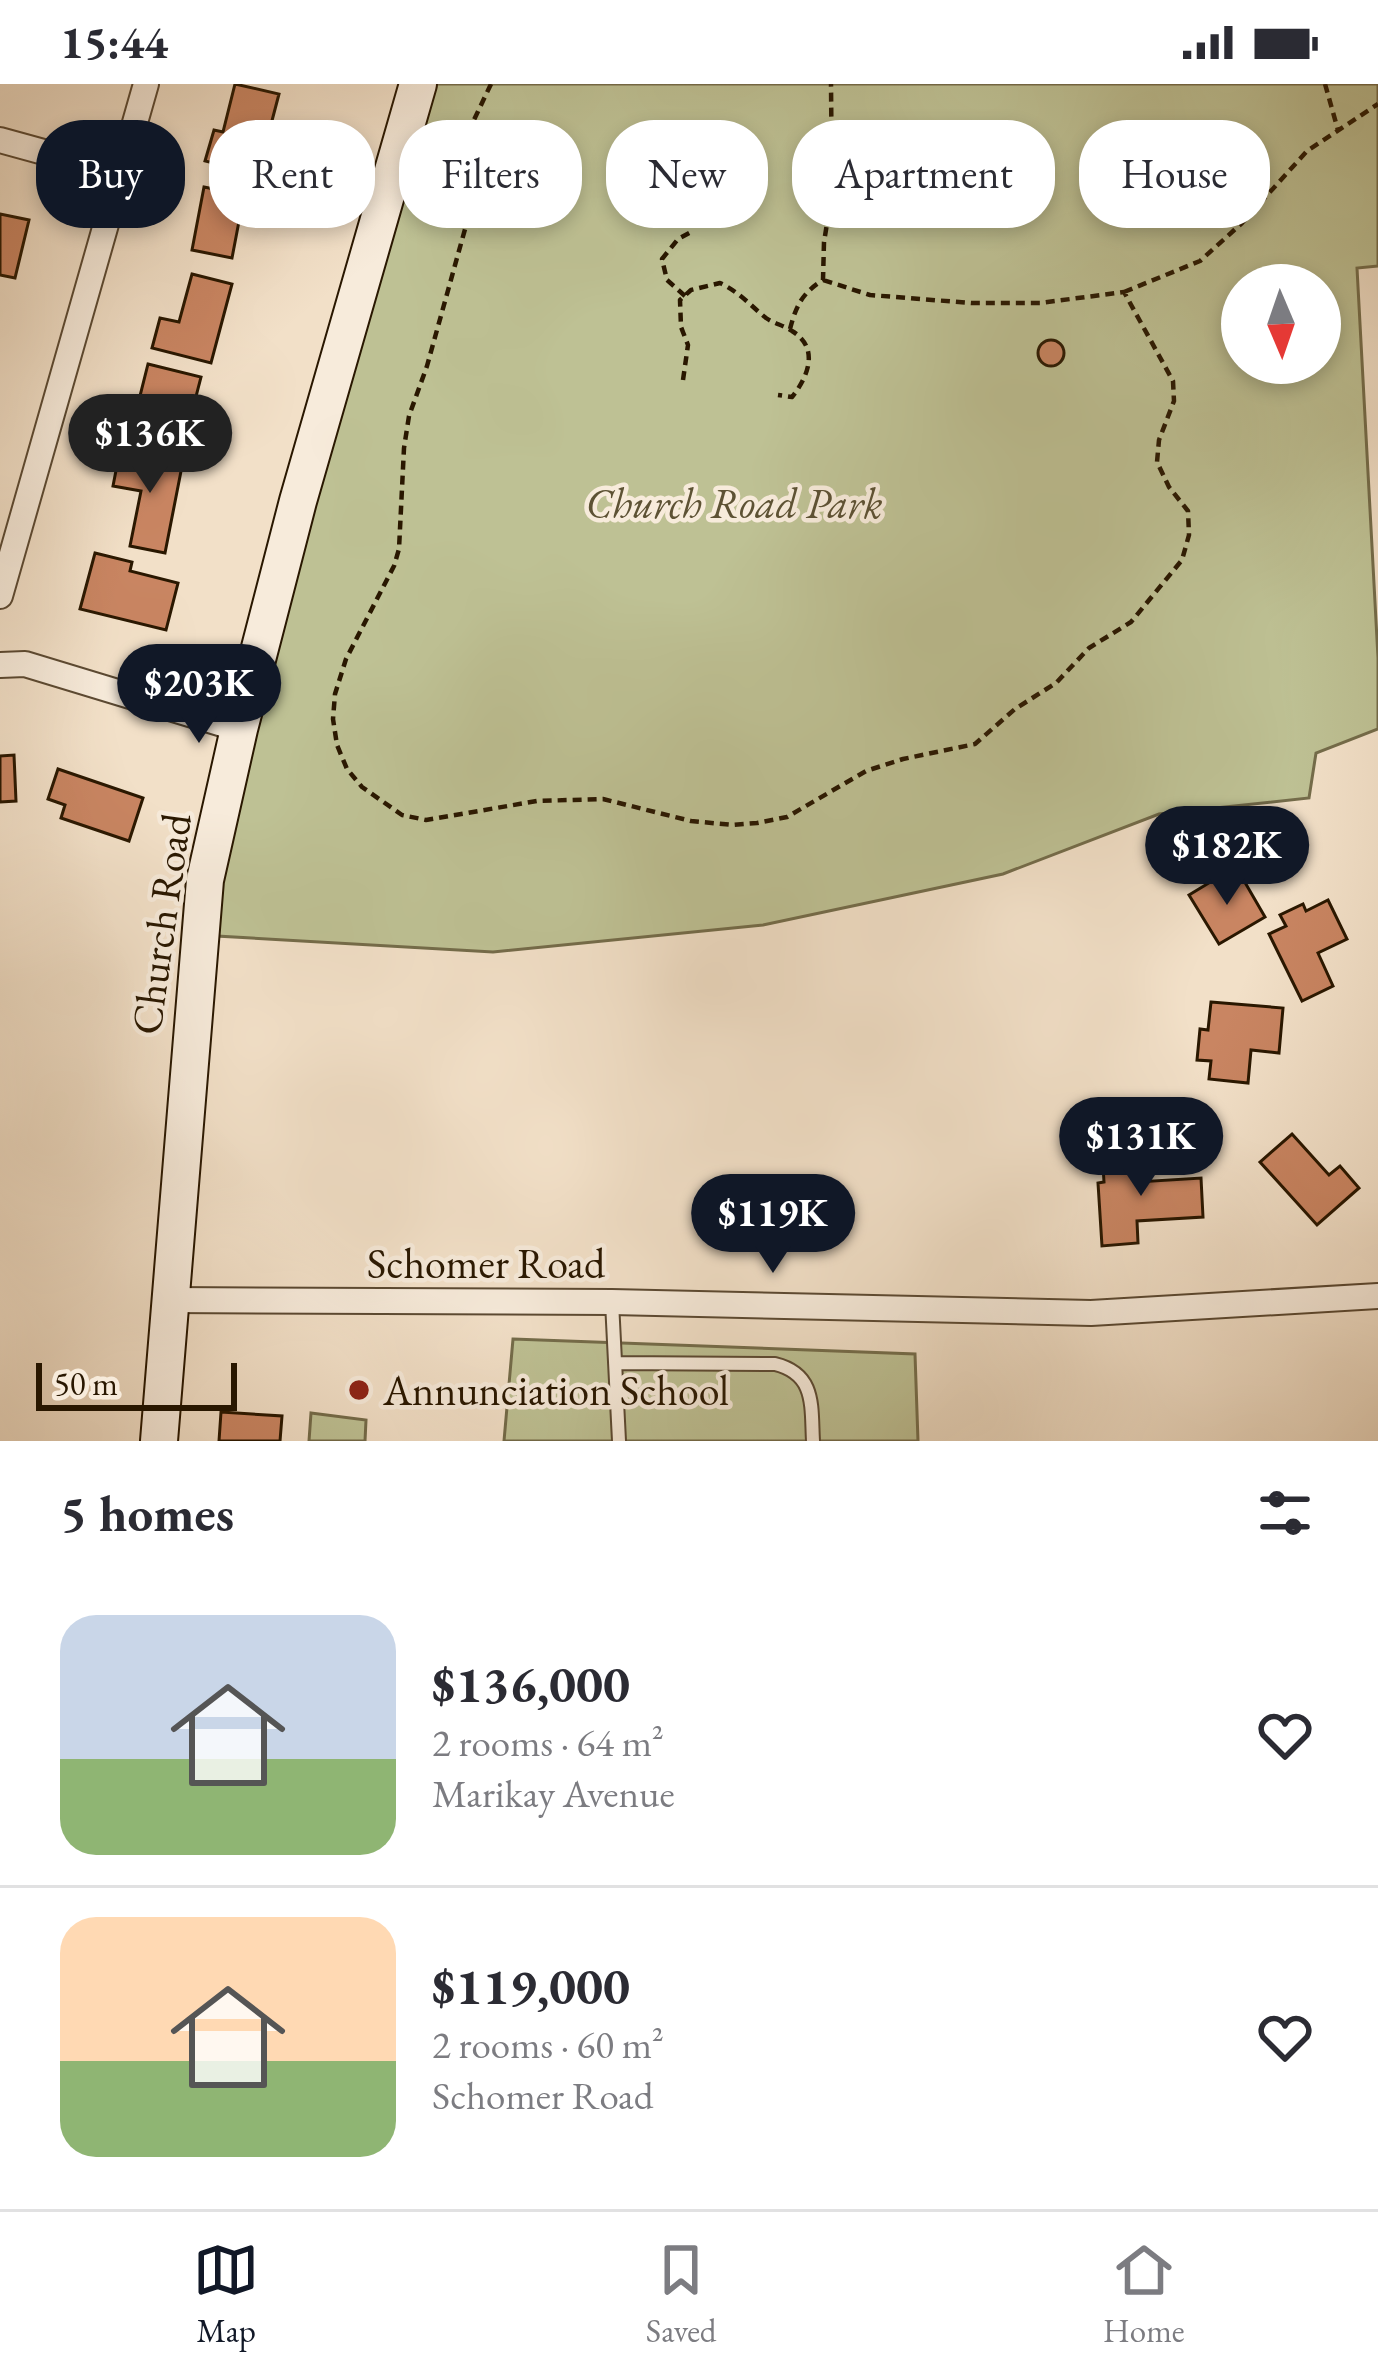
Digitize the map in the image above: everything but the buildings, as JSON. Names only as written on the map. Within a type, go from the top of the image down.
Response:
[{"type":"street","points":[[135,120],[146,84]]},
{"type":"street","name":"Church Road","points":[[159,1441],[205,880],[298,501],[418,84]]},
{"type":"street","points":[[0,140],[36,150]]},
{"type":"street","points":[[0,596],[104,228]]},
{"type":"street","points":[[0,665],[25,664],[239,729]]},
{"type":"street","name":"Schomer Road","points":[[169,1300],[612,1302],[1090,1313],[1378,1296]]},
{"type":"lane","points":[[612,1302],[619,1441]]},
{"type":"lane","points":[[615,1363],[788,1367],[806,1384],[811,1398],[813,1441]]},
{"type":"path","points":[[491,84],[472,124],[467,222],[428,366],[409,416],[399,549],[346,659],[335,694],[335,732],[347,769],[362,787],[402,815],[426,820],[537,801],[603,799],[691,820],[757,823],[788,817],[866,771],[975,744],[1015,709],[1056,683],[1089,648],[1131,622],[1182,560],[1189,536],[1188,511],[1168,487],[1157,462],[1159,440],[1174,401],[1173,381],[1124,292]]},
{"type":"path","points":[[823,280],[832,193],[831,84]]},
{"type":"path","points":[[1325,84],[1338,132]]},
{"type":"path","points":[[823,280],[870,295],[971,303],[1040,303],[1124,292],[1200,261],[1242,223],[1306,152],[1378,104]]},
{"type":"path","points":[[685,296],[667,280],[662,260],[678,239],[691,232]]},
{"type":"path","points":[[790,329],[804,294],[823,280]]},
{"type":"path","points":[[683,380],[688,345],[680,300],[705,284],[720,283],[801,338],[810,361],[808,373],[792,397],[778,395]]},
{"type":"green space","name":"Church Road Park","points":[[418,84],[1378,84],[1378,266],[1357,268],[1378,729],[1316,753],[1309,798],[1159,814],[1003,874],[763,925],[493,952],[217,936],[232,760],[399,153],[399,228],[582,228],[582,120],[408,120]]},
{"type":"green space","points":[[513,1339],[915,1354],[918,1441],[504,1441]]},
{"type":"green space","points":[[311,1413],[366,1420],[365,1441],[309,1441]]},
{"type":"place","name":"Annunciation School","points":[[359,1390]]}]
